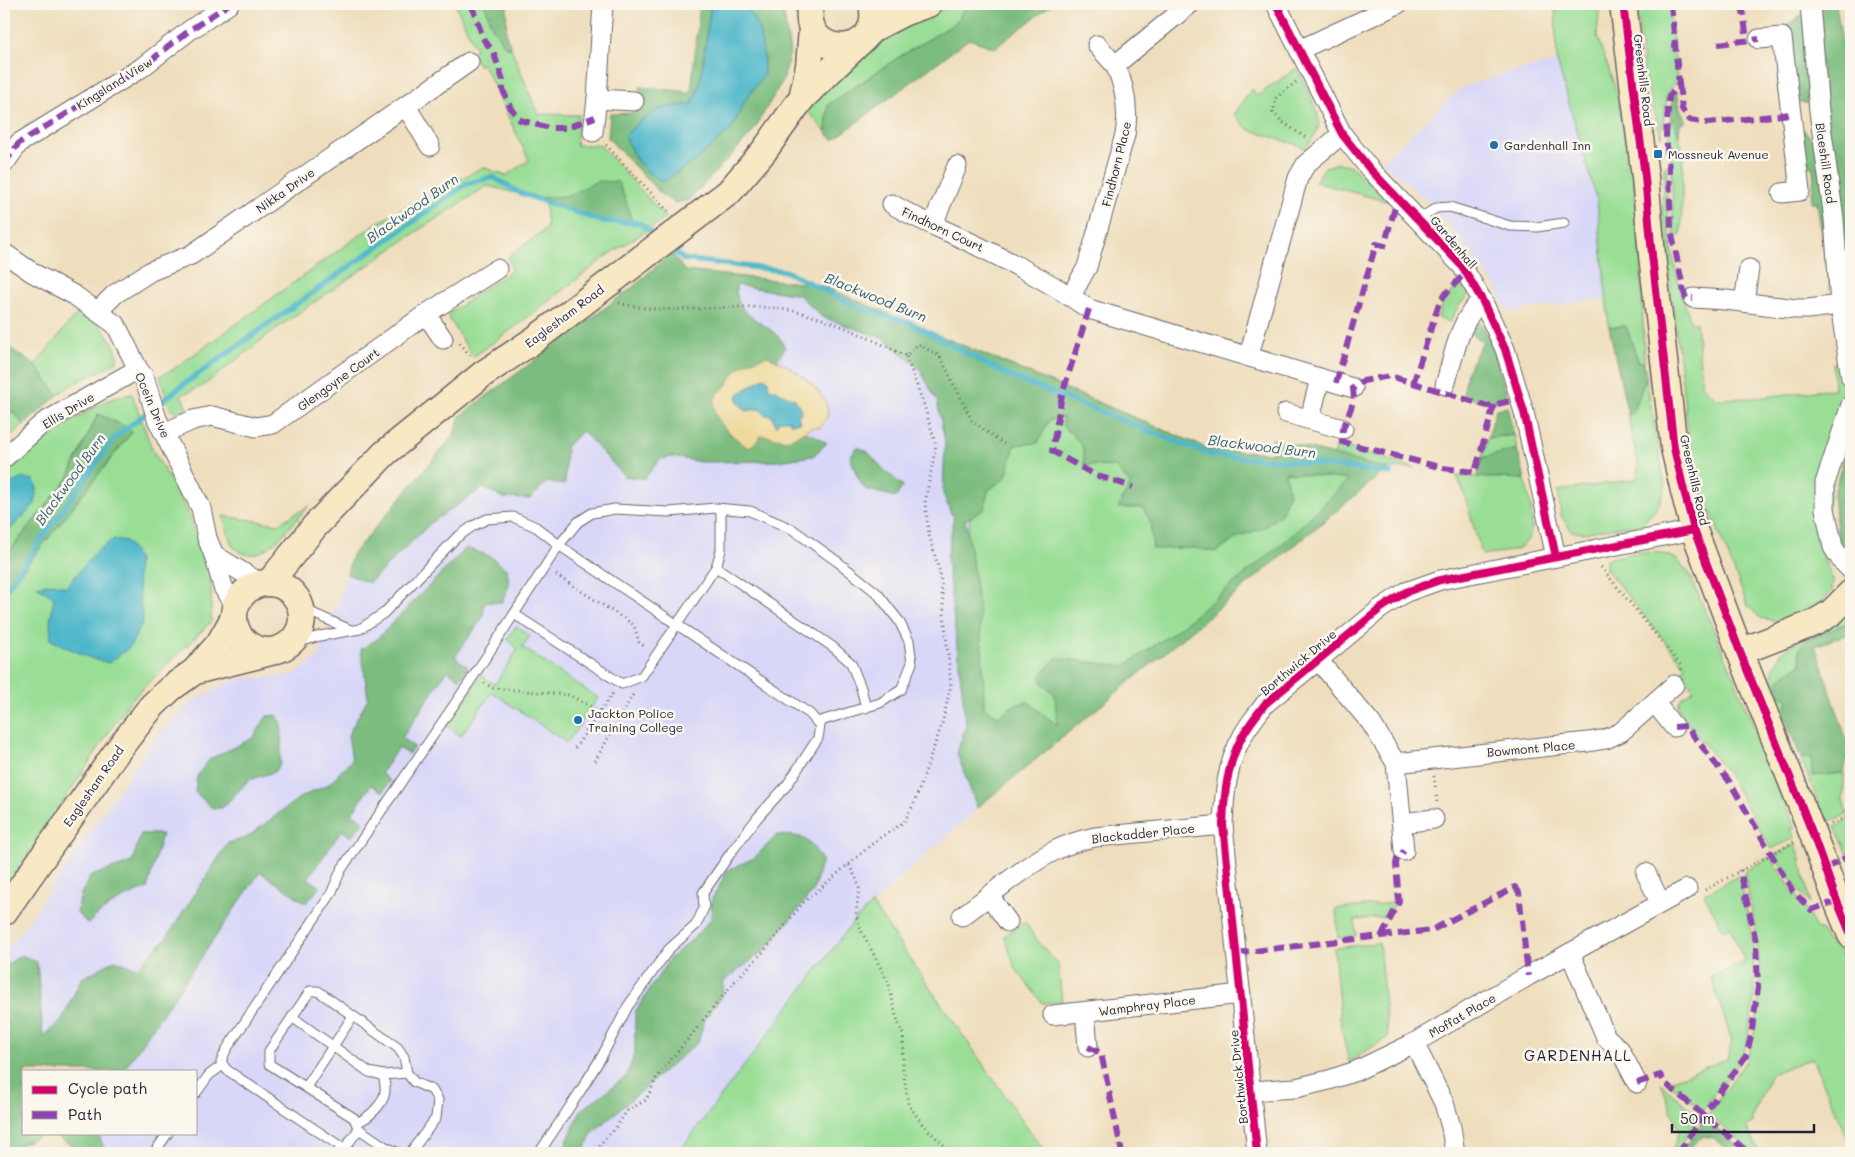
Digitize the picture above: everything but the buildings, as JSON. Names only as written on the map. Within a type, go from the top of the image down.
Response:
[{"type":"main road","points":[[802,98],[865,36],[873,22],[872,4]]},
{"type":"main road","points":[[809,12],[817,37],[833,47],[843,48],[905,12],[928,4]]},
{"type":"main road","name":"Greenhills Road","points":[[1623,4],[1645,177],[1674,448],[1694,530],[1851,935]]},
{"type":"main road","points":[[802,98],[810,66],[809,12]]},
{"type":"main road","name":"Eaglesham Road","points":[[265,583],[315,526],[385,453],[482,374],[534,340],[729,192],[764,151],[802,98]]},
{"type":"main road","points":[[300,605],[300,567],[315,526]]},
{"type":"main road","points":[[265,583],[287,588],[294,594],[303,616],[299,632],[280,648],[195,671],[219,644],[234,613],[239,597],[247,589],[265,583]]},
{"type":"main road","points":[[1740,652],[1814,622],[1831,613],[1851,593]]},
{"type":"main road","points":[[234,613],[235,630],[241,640],[250,647],[260,651],[280,648]]},
{"type":"main road","name":"Eaglesham Road","points":[[4,912],[118,750],[151,707],[171,688],[195,671]]},
{"type":"street","name":"Kingsland View","points":[[4,164],[19,143],[141,68],[190,30],[229,4]]},
{"type":"street","points":[[593,132],[603,4]]},
{"type":"street","points":[[1097,45],[1115,65],[1190,4]]},
{"type":"street","name":"Gardenhall","points":[[1276,4],[1342,134],[1369,168],[1462,266],[1482,300],[1505,350],[1524,412],[1556,557]]},
{"type":"street","points":[[1299,50],[1398,4]]},
{"type":"street","name":"Blaeshill Road","points":[[1810,4],[1819,111],[1834,219],[1840,305],[1851,378]]},
{"type":"street","points":[[1759,39],[1782,37],[1800,191],[1782,193]]},
{"type":"street","name":"Nikka Drive","points":[[98,311],[115,294],[152,271],[191,254],[470,62]]},
{"type":"street","name":"Findhorn Place","points":[[1071,296],[1087,267],[1126,135],[1128,114],[1125,94],[1121,77],[1115,65]]},
{"type":"street","points":[[597,99],[634,101]]},
{"type":"street","points":[[406,106],[430,146]]},
{"type":"street","name":"Blaeshill Road","points":[[1791,114],[1819,111]]},
{"type":"street","points":[[1249,356],[1298,178],[1306,164],[1342,134]]},
{"type":"street","points":[[933,224],[957,166]]},
{"type":"street","name":"Findhorn Court","points":[[892,204],[907,214],[933,224],[996,254],[1071,296]]},
{"type":"street","name":"Ocein Drive","points":[[4,253],[33,273],[74,295],[116,325],[144,377],[160,426],[201,508],[207,538],[214,555],[222,587],[234,613]]},
{"type":"street","name":"Glengoyne Court","points":[[160,426],[212,416],[256,427],[273,424],[426,314],[497,269]]},
{"type":"street","points":[[1744,302],[1749,269]]},
{"type":"street","points":[[1071,296],[1089,309],[1353,388]]},
{"type":"street","points":[[1693,298],[1796,309],[1840,305]]},
{"type":"street","points":[[1445,385],[1466,319],[1473,308],[1482,300]]},
{"type":"street","points":[[426,314],[443,339]]},
{"type":"street","name":"Ellis Drive","points":[[4,458],[44,424],[138,369]]},
{"type":"street","points":[[1310,419],[1320,378]]},
{"type":"street","points":[[1851,404],[1825,483],[1825,509],[1833,547],[1842,561],[1851,570]]},
{"type":"street","points":[[1286,413],[1343,428]]},
{"type":"street","name":"Borthwick Drive","points":[[1257,1153],[1223,825],[1224,804],[1230,768],[1242,737],[1265,704],[1380,608],[1406,592],[1440,580],[1694,530]]},
{"type":"street","points":[[214,555],[265,583]]},
{"type":"street","points":[[1318,660],[1371,722],[1396,762],[1404,851]]},
{"type":"street","name":"Bowmont Place","points":[[1396,762],[1606,739],[1621,732],[1674,685]]},
{"type":"street","points":[[1655,703],[1674,727]]},
{"type":"street","points":[[1402,822],[1434,819]]},
{"type":"street","name":"Blackadder Place","points":[[962,916],[1033,864],[1055,850],[1074,842],[1095,837],[1223,825]]},
{"type":"street","points":[[1646,873],[1660,902]]},
{"type":"street","name":"Moffat Place","points":[[1250,1091],[1296,1088],[1356,1071],[1414,1042],[1660,902],[1687,889]]},
{"type":"street","points":[[990,896],[1008,922]]},
{"type":"street","points":[[1570,953],[1606,1038],[1620,1050],[1637,1083]]},
{"type":"street","name":"Wamphray Place","points":[[1053,1015],[1241,994]]},
{"type":"street","points":[[1085,1012],[1088,1047]]},
{"type":"street","points":[[1414,1042],[1444,1103],[1451,1127],[1455,1153]]},
{"type":"lane","points":[[1419,219],[1436,208],[1450,207],[1510,226],[1537,227],[1564,223]]},
{"type":"lane","points":[[514,614],[624,682],[642,676],[716,567],[721,550],[721,508]]},
{"type":"lane","points":[[383,1075],[386,1089],[383,1099],[358,1126],[347,1151],[227,1070],[221,1062],[226,1050],[331,894],[341,870],[473,676],[559,545],[578,522],[592,513],[615,509],[669,512],[721,508],[750,511],[792,529],[877,593],[899,621],[909,641],[912,664],[901,690],[880,704],[817,722]]},
{"type":"lane","points":[[280,648],[320,636],[360,630],[384,613],[456,538],[487,519],[513,517],[536,527],[559,545],[810,714],[820,726],[818,738],[787,785],[758,817],[727,858],[704,893],[704,908],[696,925],[669,949],[628,1006],[602,1056],[538,1153]]},
{"type":"lane","points":[[716,567],[833,647],[851,664],[861,688],[866,708]]},
{"type":"lane","points":[[300,605],[352,631]]},
{"type":"lane","points":[[398,1153],[384,1146],[358,1126],[354,1118],[269,1064],[270,1051],[310,992],[318,992],[398,1048],[404,1057],[407,1073],[414,1082],[432,1090],[438,1100],[436,1118],[410,1153]]},
{"type":"lane","points":[[306,1087],[353,1016]]},
{"type":"lane","points":[[292,1017],[369,1072],[383,1075],[407,1073]]},
{"type":"lane","points":[[198,1090],[209,1075],[223,1065]]},
{"type":"lane","points":[[156,1150],[167,1134]]},
{"type":"path","points":[[1310,71],[1276,98],[1273,113],[1323,150]]},
{"type":"path","points":[[593,132],[682,226]]},
{"type":"path","points":[[614,302],[629,306],[663,310],[774,308],[804,313],[849,330],[906,356]]},
{"type":"path","points":[[443,339],[456,337],[482,374]]},
{"type":"path","points":[[1588,551],[1682,667],[1674,685]]},
{"type":"path","points":[[544,568],[634,625],[639,642],[656,655]]},
{"type":"path","points":[[473,676],[492,688],[569,695],[600,711]]},
{"type":"path","points":[[575,748],[600,711],[624,682],[634,694],[595,761]]},
{"type":"path","points":[[1432,758],[1438,818],[1434,819]]},
{"type":"path","points":[[1687,889],[1692,897],[1812,832],[1851,814],[1847,792],[1848,777],[1851,775]]},
{"type":"path","points":[[849,865],[859,888],[856,915],[862,932],[890,984],[896,1016],[903,1035],[903,1068],[908,1104],[923,1125],[952,1153]]},
{"type":"shaded area","points":[[1557,61],[1597,201],[1606,301],[1593,300],[1507,312],[1497,288],[1459,237],[1425,199],[1382,161],[1462,87],[1511,72]]},
{"type":"shaded area","name":"Jackton Police Training College","points":[[671,253],[685,271],[820,285],[996,359],[992,795],[854,921],[678,1153],[84,1153],[53,1134],[198,1134],[198,1070],[22,1070],[22,1134],[43,1134],[4,1153],[4,951],[20,933],[155,738],[191,702],[237,679],[293,675],[317,658],[352,555],[454,435],[461,416],[632,288]]},
{"type":"green space","points":[[455,4],[485,4],[491,25],[505,46],[511,48],[538,114],[579,115],[576,145],[600,145],[666,218],[607,256],[473,357],[447,315],[512,270],[508,257],[547,228],[545,201],[601,221],[598,181],[575,194],[557,198],[527,196],[487,186],[422,228],[277,328],[203,386],[181,395],[187,408],[176,412],[170,409],[160,376],[174,369],[375,224],[483,167],[506,176],[529,160],[483,64],[479,66],[471,53],[476,49]]},
{"type":"green space","points":[[485,4],[507,4],[506,34],[511,48],[505,46],[491,25]]},
{"type":"green space","points":[[700,4],[711,4],[700,83],[692,104],[661,108],[631,154],[654,177],[732,129],[744,102],[764,74],[759,30],[745,4],[782,4],[790,52],[784,78],[752,133],[689,200],[675,203],[662,195],[608,138],[610,114],[635,113],[640,87],[691,92]]},
{"type":"green space","points":[[962,4],[968,4],[954,24],[899,57],[828,105],[826,132],[807,111],[852,63],[866,54],[889,32],[920,17]]},
{"type":"green space","points":[[968,4],[1052,4],[995,48],[969,39],[833,140],[826,132],[828,105],[899,57],[954,24]]},
{"type":"green space","points":[[1555,4],[1600,4],[1597,36],[1617,93],[1626,148],[1631,152],[1641,250],[1644,363],[1638,361],[1626,326],[1609,327],[1597,201],[1557,61]]},
{"type":"green space","points":[[1636,4],[1669,4],[1677,79],[1667,95],[1661,137],[1644,73]]},
{"type":"green space","points":[[1814,4],[1836,4],[1851,91],[1851,325]]},
{"type":"green space","points":[[1807,15],[1814,100],[1808,103],[1799,103],[1794,98],[1787,25],[1799,17]]},
{"type":"green space","points":[[1297,68],[1319,119],[1317,131],[1306,148],[1248,129],[1234,115],[1252,89],[1257,96]]},
{"type":"green space","points":[[1677,91],[1680,109],[1687,121],[1680,124],[1679,136],[1671,116],[1672,96]]},
{"type":"green space","points":[[1671,116],[1679,136],[1683,154],[1681,235],[1674,237],[1668,132]]},
{"type":"green space","points":[[1804,130],[1812,139],[1823,159],[1834,285],[1830,290],[1817,202],[1811,202],[1814,177],[1812,166],[1804,168],[1799,133]]},
{"type":"green space","points":[[1339,163],[1351,166],[1389,202],[1315,182],[1325,167]]},
{"type":"green space","points":[[1667,166],[1667,204],[1671,243],[1679,283],[1691,322],[1696,322],[1702,386],[1717,399],[1753,398],[1834,389],[1833,363],[1844,362],[1846,396],[1824,530],[1820,534],[1824,560],[1833,579],[1832,592],[1821,602],[1816,610],[1795,619],[1776,621],[1761,618],[1748,606],[1703,492],[1688,432],[1662,214],[1664,167]]},
{"type":"green space","points":[[598,181],[618,182],[632,222],[601,221],[537,198],[567,196]]},
{"type":"green space","points":[[671,253],[685,271],[820,285],[1211,450],[1273,453],[1272,439],[1387,469],[977,808],[957,753],[966,725],[947,560],[954,515],[951,514],[943,493],[945,442],[937,401],[919,368],[885,339],[822,317],[799,295],[736,285],[737,298],[748,315],[773,332],[785,348],[777,360],[767,356],[720,391],[726,430],[747,448],[761,436],[785,438],[804,432],[814,435],[827,443],[813,456],[778,461],[701,462],[673,457],[660,459],[644,479],[624,476],[583,431],[566,446],[565,485],[547,482],[530,499],[504,498],[483,488],[432,522],[369,583],[347,574],[352,555],[454,435],[460,416],[632,288]],"holes":[[[1063,417],[1063,427],[1080,443],[1084,452],[1084,465],[1116,467],[1130,484],[1118,508],[1143,508],[1150,521],[1153,549],[1194,548],[1216,552],[1238,537],[1265,527],[1281,514],[1289,494],[1285,472],[1348,480],[1288,539],[1173,633],[1124,666],[1056,658],[1040,676],[1044,685],[1055,694],[1057,725],[1028,702],[1014,705],[999,716],[984,708],[979,614],[965,520],[984,510],[988,491],[1006,477],[1015,445],[1038,443],[1049,420]]]},
{"type":"green space","points":[[1459,283],[1469,294],[1458,307],[1450,322],[1438,318],[1442,303]]},
{"type":"green space","points":[[80,310],[105,332],[114,346],[117,361],[71,385],[58,395],[35,365]]},
{"type":"green space","points":[[1475,323],[1480,323],[1489,337],[1508,399],[1484,402],[1463,396],[1467,372],[1483,341],[1471,334],[1471,327]]},
{"type":"green space","points":[[1626,326],[1638,361],[1644,363],[1646,377],[1634,410],[1628,415],[1609,327]]},
{"type":"green space","points":[[4,344],[35,365],[58,395],[24,425],[14,413],[4,409]]},
{"type":"green space","points":[[996,359],[1211,450],[1273,453],[1272,439],[1334,455],[1337,444],[1414,468],[1386,469],[992,795],[962,566]]},
{"type":"green space","points":[[1646,377],[1665,485],[1661,500],[1645,521],[1633,531],[1629,525],[1583,533],[1572,531],[1561,516],[1558,491],[1637,479],[1638,463],[1628,415],[1634,410]]},
{"type":"green space","points":[[132,394],[152,449],[187,510],[211,573],[211,622],[129,702],[4,891],[4,594],[132,432],[98,414],[68,478],[4,558],[4,475],[65,426],[83,414],[117,397]]},
{"type":"green space","points":[[1507,407],[1514,435],[1488,438],[1496,409]]},
{"type":"green space","points":[[4,409],[14,413],[24,425],[4,441]]},
{"type":"green space","points":[[98,414],[124,426],[132,432],[4,594],[4,558],[68,478]]},
{"type":"green space","points":[[1514,435],[1517,449],[1482,458],[1488,438]]},
{"type":"green space","points":[[857,447],[867,451],[884,470],[903,486],[896,497],[865,489],[857,476],[850,456]]},
{"type":"green space","points":[[1851,448],[1851,553],[1838,538],[1833,496],[1846,451]]},
{"type":"green space","points":[[1517,449],[1525,479],[1477,477],[1482,458]]},
{"type":"green space","points":[[1457,476],[1525,479],[1531,507],[1532,527],[1525,543],[1517,549],[1482,555]]},
{"type":"green space","points":[[309,506],[280,538],[263,551],[246,554],[232,546],[223,516],[278,524]]},
{"type":"green space","points":[[466,548],[490,556],[507,570],[509,585],[502,602],[484,602],[483,617],[455,657],[468,667],[460,679],[447,670],[402,738],[414,747],[408,754],[398,748],[381,773],[390,781],[383,792],[371,785],[352,813],[364,822],[351,837],[342,830],[308,878],[320,887],[306,903],[260,872],[124,1070],[22,1070],[22,1134],[43,1134],[4,1153],[4,967],[21,955],[37,962],[43,1037],[62,1020],[81,979],[115,960],[137,968],[167,937],[228,843],[246,838],[299,798],[329,784],[352,760],[348,735],[368,698],[361,649],[376,640]]},
{"type":"green space","points":[[1640,552],[1661,553],[1676,559],[1689,573],[1729,665],[1795,828],[1791,829],[1795,838],[1771,849],[1729,775],[1683,718],[1678,705],[1681,698],[1694,690],[1682,672],[1685,666],[1606,569],[1606,559]]},
{"type":"green space","points":[[1851,606],[1851,622],[1839,626],[1799,649],[1801,664],[1784,675],[1788,700],[1784,716],[1772,681],[1773,669],[1782,652]]},
{"type":"green space","points":[[1851,622],[1851,633],[1815,646],[1849,747],[1844,773],[1812,776],[1811,757],[1801,758],[1784,716],[1788,700],[1778,693],[1778,682],[1784,675],[1801,664],[1799,649],[1805,641]]},
{"type":"green space","points":[[516,626],[530,636],[522,647],[598,698],[567,743],[492,692],[461,736],[447,726],[481,675],[495,684],[518,649],[507,639]]},
{"type":"green space","points":[[277,715],[282,724],[280,764],[274,772],[249,780],[222,808],[212,808],[195,792],[197,776],[210,759],[253,738],[267,716]]},
{"type":"green space","points":[[1811,757],[1812,775],[1844,773],[1843,799],[1847,815],[1826,822],[1801,758]]},
{"type":"green space","points":[[1849,820],[1851,823],[1851,852],[1848,854],[1835,827]]},
{"type":"green space","points":[[141,834],[162,834],[147,889],[115,903],[88,924],[77,913],[81,894],[91,876],[132,862]]},
{"type":"green space","points":[[777,835],[794,836],[804,839],[812,846],[822,860],[813,891],[765,950],[724,981],[722,996],[705,1019],[698,1042],[592,1133],[583,1153],[562,1153],[581,1110],[626,1077],[635,1053],[635,1012],[670,958],[692,940],[711,919],[712,899],[728,870],[754,858]]},
{"type":"green space","points":[[1796,844],[1810,904],[1784,871],[1775,855]]},
{"type":"green space","points":[[1770,857],[1806,910],[1817,930],[1821,930],[1827,942],[1832,940],[1851,971],[1851,1146],[1812,1058],[1771,1074],[1751,1119],[1753,1123],[1746,1126],[1760,1153],[1754,1153],[1708,1114],[1744,1064],[1752,1042],[1758,1007],[1759,968],[1758,950],[1744,872]]},
{"type":"green space","points":[[1740,875],[1753,944],[1754,999],[1747,1042],[1740,1061],[1703,1110],[1667,1082],[1727,1059],[1732,1041],[1711,977],[1745,962],[1730,927],[1723,930],[1704,894]]},
{"type":"green space","points":[[1395,903],[1388,917],[1355,920],[1356,936],[1338,938],[1336,909]]},
{"type":"green space","points":[[872,904],[1030,1132],[1047,1153],[678,1153],[854,921]]},
{"type":"green space","points":[[1025,922],[1039,943],[1058,964],[1062,1002],[1042,1003],[1016,969],[1004,936]]},
{"type":"green space","points":[[1379,943],[1388,1037],[1349,1062],[1341,1028],[1334,948]]},
{"type":"green space","points":[[1661,1083],[1699,1117],[1676,1153],[1672,1153],[1679,1130]]},
{"type":"green space","points":[[1705,1118],[1745,1153],[1732,1153],[1713,1138],[1704,1136],[1685,1153],[1683,1151]]},
{"type":"green space","points":[[53,1134],[98,1134],[106,1153],[84,1153]]},
{"type":"sand","points":[[767,356],[785,364],[814,387],[822,396],[828,414],[820,428],[808,429],[790,439],[761,436],[748,448],[730,433],[719,420],[715,413],[715,399],[739,368]]},
{"type":"water","points":[[711,4],[745,4],[759,30],[764,57],[764,74],[744,102],[732,129],[696,160],[663,182],[649,173],[639,163],[631,151],[625,136],[637,123],[661,108],[692,104],[700,83]]},
{"type":"water","points":[[765,377],[768,380],[769,388],[795,399],[801,409],[801,413],[798,416],[800,422],[791,424],[789,420],[780,420],[776,426],[772,416],[765,415],[759,409],[746,411],[737,401],[738,394]]},
{"type":"water","points":[[23,478],[34,480],[37,488],[35,504],[4,536],[4,486]]},
{"type":"water","points":[[114,539],[126,541],[138,558],[137,578],[143,621],[130,647],[109,663],[90,658],[51,640],[50,621],[54,598],[37,586],[53,583],[66,587],[96,552]]},
{"type":"waterway","name":"Blackwood Burn","points":[[4,592],[114,438],[188,381],[466,184],[493,177],[520,193],[601,221],[640,223],[658,238]]},
{"type":"waterway","name":"Blackwood Burn","points":[[667,246],[683,259],[785,271],[862,309],[911,323],[1009,376],[1211,455],[1299,462],[1390,473]]},
{"type":"marked path","points":[[4,164],[19,143],[141,68],[190,30],[229,4]]},
{"type":"marked path","points":[[471,4],[484,40],[493,51],[503,80],[503,90],[511,109],[520,120],[549,128],[566,128],[595,117]]},
{"type":"marked path","points":[[1671,4],[1679,84],[1669,96],[1666,135],[1671,230],[1684,292],[1686,298],[1693,298]]},
{"type":"marked path","points":[[1742,4],[1747,40]]},
{"type":"marked path","points":[[1718,44],[1759,39]]},
{"type":"marked path","points":[[1679,84],[1682,109],[1690,120],[1708,123],[1791,114]]},
{"type":"marked path","points":[[1336,383],[1376,244],[1384,246],[1398,197]]},
{"type":"marked path","points":[[1413,384],[1440,300],[1466,272]]},
{"type":"marked path","points":[[1089,309],[1062,395],[1052,451],[1095,475],[1133,487]]},
{"type":"marked path","points":[[1494,405],[1475,472],[1443,468],[1342,442],[1343,429],[1354,400],[1353,388],[1363,381],[1390,376],[1488,406],[1520,399]]},
{"type":"marked path","points":[[1674,727],[1686,726],[1729,781],[1792,890],[1811,910],[1837,901]]},
{"type":"marked path","points":[[1381,937],[1399,902],[1396,864],[1397,858],[1404,851]]},
{"type":"marked path","points":[[1826,868],[1851,855]]},
{"type":"marked path","points":[[1679,1153],[1703,1115],[1746,1056],[1751,1036],[1758,987],[1756,942],[1740,870]]},
{"type":"marked path","points":[[1237,953],[1432,930],[1515,887],[1519,892],[1528,976]]},
{"type":"marked path","points":[[1088,1047],[1101,1053],[1122,1153]]},
{"type":"marked path","points":[[1637,1083],[1660,1075],[1666,1084],[1749,1153]]},
{"type":"cycle path","points":[[1276,4],[1342,134],[1369,168],[1462,266],[1482,300],[1505,349],[1524,412],[1556,557]]},
{"type":"cycle path","points":[[1623,4],[1645,177],[1674,448],[1684,491],[1694,530],[1851,935]]},
{"type":"cycle path","points":[[1257,1153],[1223,825],[1225,791],[1230,769],[1237,747],[1250,724],[1265,704],[1380,609],[1406,592],[1440,580],[1694,530]]},
{"type":"place","name":"Gardenhall Inn","points":[[1494,145]]},
{"type":"place","name":"Mossneuk Avenue","points":[[1658,154]]},
{"type":"place","name":"Jackton Police Training College","points":[[578,720]]},
{"type":"district","name":"GARDENHALL","points":[[1578,1055]]}]
